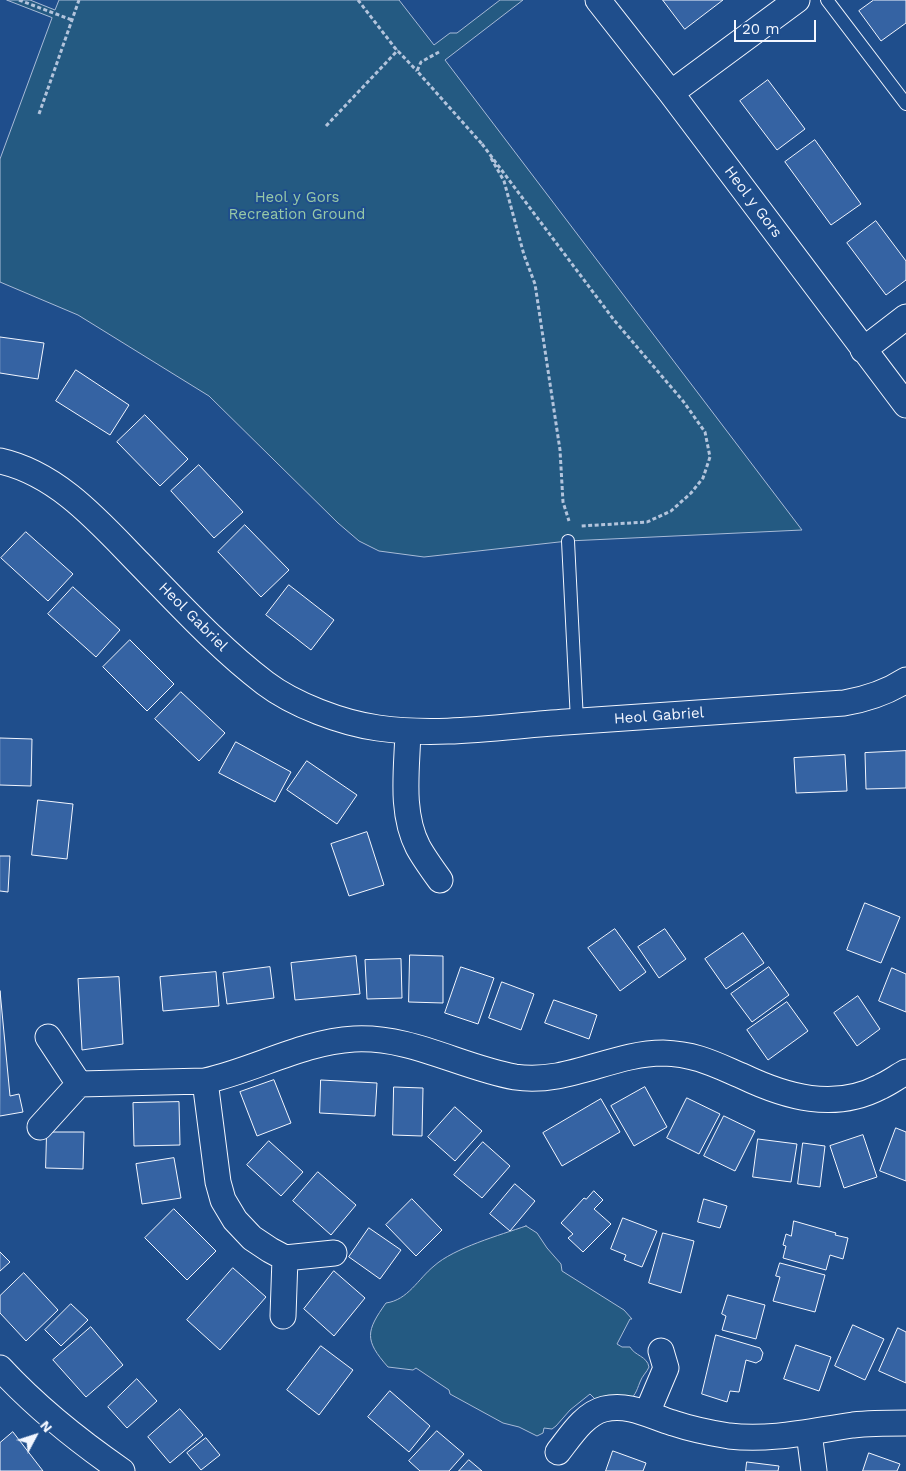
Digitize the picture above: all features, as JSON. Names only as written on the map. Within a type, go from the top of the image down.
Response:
[{"type":"street","name":"Heol y Gors","points":[[598,0],[671,93],[906,405]]},
{"type":"street","points":[[671,93],[797,0]]},
{"type":"street","points":[[863,350],[906,317]]},
{"type":"street","name":"Heol Gabriel","points":[[0,461],[40,477],[60,489],[91,514],[195,620],[237,660],[267,685],[296,702],[341,720],[377,728],[443,732],[844,703],[870,698],[892,689],[906,680]]},
{"type":"street","points":[[408,731],[406,800],[412,831],[418,846],[440,880]]},
{"type":"street","points":[[48,1037],[79,1084]]},
{"type":"street","points":[[40,1127],[79,1084],[205,1081],[228,1076],[321,1044],[354,1039],[391,1041],[431,1050],[484,1069],[516,1077],[545,1078],[574,1073],[630,1057],[663,1053],[688,1056],[712,1062],[781,1092],[833,1101],[879,1088],[906,1072]]},
{"type":"street","points":[[205,1081],[218,1182],[224,1200],[235,1220],[252,1238],[285,1258],[334,1253]]},
{"type":"street","points":[[283,1316],[285,1258]]},
{"type":"street","points":[[647,1413],[666,1368],[662,1351]]},
{"type":"street","points":[[0,1368],[50,1417],[86,1446],[122,1471]]},
{"type":"street","points":[[558,1452],[582,1423],[591,1415],[603,1409],[631,1408],[703,1432],[731,1436],[767,1437],[852,1426],[906,1423]]},
{"type":"street","points":[[809,1433],[814,1471]]},
{"type":"lane","points":[[827,0],[906,104]]},
{"type":"lane","points":[[568,541],[577,721]]},
{"type":"path","points":[[19,0],[72,20]]},
{"type":"path","points":[[39,114],[79,0]]},
{"type":"path","points":[[358,0],[398,50],[482,144],[614,320],[683,401],[705,432],[710,457],[703,478],[691,493],[671,511],[647,522],[570,527]]},
{"type":"path","points":[[326,126],[398,50]]},
{"type":"path","points":[[417,71],[421,62],[439,52]]},
{"type":"path","points":[[482,144],[504,181],[524,255],[535,284],[560,450],[563,502],[570,527],[568,541]]},
{"type":"green space","name":"Heol y Gors Recreation Ground","points":[[7,0],[30,0],[55,10],[59,0],[399,0],[434,45],[450,33],[457,33],[500,0],[523,0],[445,60],[802,530],[568,541],[424,557],[379,551],[359,541],[338,523],[209,396],[78,315],[0,282],[0,159],[52,18]]},
{"type":"green space","points":[[526,1226],[537,1233],[561,1264],[562,1271],[624,1310],[632,1319],[630,1319],[617,1344],[622,1347],[630,1347],[646,1360],[649,1367],[632,1398],[626,1403],[599,1403],[590,1394],[570,1410],[556,1426],[552,1429],[544,1428],[543,1433],[537,1436],[519,1427],[503,1423],[450,1394],[449,1390],[416,1368],[413,1370],[388,1367],[375,1350],[371,1335],[374,1321],[386,1303],[401,1298],[443,1259],[478,1243]]},
{"type":"building","points":[[663,0],[723,0],[685,29]]},
{"type":"building","points":[[874,0],[906,0],[906,23],[881,41],[859,11]]},
{"type":"building","points":[[768,80],[805,129],[777,150],[740,101]]},
{"type":"building","points":[[815,140],[861,204],[831,225],[785,162]]},
{"type":"building","points":[[876,221],[906,261],[906,280],[886,295],[847,243]]},
{"type":"building","points":[[0,337],[44,343],[38,379],[0,373]]},
{"type":"building","points":[[76,370],[129,405],[110,435],[56,401]]},
{"type":"building","points":[[145,415],[188,459],[160,486],[117,442]]},
{"type":"building","points":[[199,465],[243,512],[214,538],[171,491]]},
{"type":"building","points":[[245,525],[289,570],[261,597],[218,552]]},
{"type":"building","points":[[26,532],[73,574],[48,601],[1,558]]},
{"type":"building","points":[[289,585],[334,620],[311,650],[266,615]]},
{"type":"building","points":[[73,587],[120,630],[96,657],[48,614]]},
{"type":"building","points":[[130,640],[174,684],[147,711],[103,667]]},
{"type":"building","points":[[181,692],[225,733],[199,761],[155,719]]},
{"type":"building","points":[[0,738],[32,739],[31,786],[0,785]]},
{"type":"building","points":[[236,742],[291,772],[275,802],[219,773]]},
{"type":"building","points":[[906,751],[906,788],[866,789],[865,753]]},
{"type":"building","points":[[845,755],[847,791],[796,793],[794,758]]},
{"type":"building","points":[[307,761],[357,795],[337,824],[287,790]]},
{"type":"building","points":[[38,800],[73,804],[67,859],[32,855]]},
{"type":"building","points":[[367,832],[384,885],[349,896],[331,844]]},
{"type":"building","points":[[0,856],[10,856],[8,892],[0,891]]},
{"type":"building","points":[[865,903],[900,917],[881,963],[847,950]]},
{"type":"building","points":[[615,929],[646,972],[620,991],[588,948]]},
{"type":"building","points":[[665,929],[686,959],[659,978],[638,947]]},
{"type":"building","points":[[743,933],[764,963],[726,989],[705,959]]},
{"type":"building","points":[[410,955],[443,956],[443,1003],[409,1002]]},
{"type":"building","points":[[356,956],[360,994],[295,1000],[291,963]]},
{"type":"building","points":[[401,959],[402,998],[367,999],[365,960]]},
{"type":"building","points":[[270,967],[274,998],[227,1004],[223,973]]},
{"type":"building","points":[[461,967],[494,978],[478,1024],[445,1013]]},
{"type":"building","points":[[769,967],[789,995],[752,1022],[731,994]]},
{"type":"building","points":[[892,968],[906,974],[906,1012],[879,1001]]},
{"type":"building","points":[[216,972],[219,1006],[163,1011],[160,977]]},
{"type":"building","points":[[119,977],[123,1044],[82,1050],[78,979]]},
{"type":"building","points":[[502,982],[534,994],[521,1030],[489,1018]]},
{"type":"building","points":[[0,991],[10,1096],[19,1094],[23,1112],[0,1116]]},
{"type":"building","points":[[858,996],[880,1029],[857,1046],[834,1013]]},
{"type":"building","points":[[554,1000],[597,1015],[589,1039],[545,1023]]},
{"type":"building","points":[[787,1002],[808,1031],[768,1060],[747,1030]]},
{"type":"building","points":[[274,1080],[291,1123],[257,1136],[240,1092]]},
{"type":"building","points":[[321,1080],[377,1083],[375,1116],[320,1113]]},
{"type":"building","points":[[394,1087],[423,1088],[422,1136],[393,1135]]},
{"type":"building","points":[[645,1087],[667,1127],[634,1146],[611,1106]]},
{"type":"building","points":[[687,1098],[720,1114],[699,1154],[667,1138]]},
{"type":"building","points":[[601,1099],[620,1132],[562,1166],[543,1133]]},
{"type":"building","points":[[179,1102],[180,1145],[134,1146],[133,1103]]},
{"type":"building","points":[[455,1107],[482,1131],[455,1161],[428,1137]]},
{"type":"building","points":[[724,1116],[755,1131],[735,1171],[704,1156]]},
{"type":"building","points":[[896,1128],[906,1132],[906,1181],[880,1171]]},
{"type":"building","points":[[47,1132],[84,1132],[83,1169],[46,1168]]},
{"type":"building","points":[[863,1135],[877,1177],[844,1188],[830,1146]]},
{"type":"building","points":[[758,1139],[797,1144],[791,1182],[753,1177]]},
{"type":"building","points":[[269,1141],[303,1172],[281,1196],[247,1165]]},
{"type":"building","points":[[483,1142],[510,1166],[482,1198],[454,1175]]},
{"type":"building","points":[[803,1143],[825,1146],[820,1187],[798,1184]]},
{"type":"building","points":[[174,1158],[181,1198],[142,1204],[136,1164]]},
{"type":"building","points":[[318,1172],[356,1205],[331,1235],[293,1201]]},
{"type":"building","points":[[515,1184],[535,1201],[510,1231],[490,1214]]},
{"type":"building","points":[[594,1191],[603,1200],[594,1209],[611,1224],[583,1252],[568,1238],[573,1234],[561,1223],[584,1198],[586,1199]]},
{"type":"building","points":[[412,1199],[442,1230],[416,1256],[386,1225]]},
{"type":"building","points":[[704,1199],[727,1206],[720,1228],[698,1222]]},
{"type":"building","points":[[174,1209],[216,1251],[187,1280],[145,1238]]},
{"type":"building","points":[[623,1218],[657,1231],[642,1267],[624,1260],[626,1255],[611,1249]]},
{"type":"building","points":[[794,1221],[848,1238],[843,1259],[830,1255],[826,1270],[783,1258],[786,1246],[783,1245],[786,1234],[791,1236]]},
{"type":"building","points":[[369,1228],[401,1250],[380,1279],[349,1257]]},
{"type":"building","points":[[663,1233],[694,1241],[681,1293],[649,1283]]},
{"type":"building","points":[[0,1252],[10,1262],[0,1271]]},
{"type":"building","points":[[780,1263],[825,1275],[815,1312],[773,1301],[780,1277],[776,1276]]},
{"type":"building","points":[[233,1268],[266,1297],[220,1350],[187,1320]]},
{"type":"building","points":[[334,1271],[365,1298],[334,1336],[304,1309]]},
{"type":"building","points":[[24,1273],[58,1310],[26,1341],[0,1313],[0,1296]]},
{"type":"building","points":[[728,1295],[765,1305],[756,1339],[722,1330],[726,1316],[722,1314]]},
{"type":"building","points":[[71,1304],[88,1320],[61,1346],[45,1330]]},
{"type":"building","points":[[853,1325],[884,1339],[865,1380],[835,1366]]},
{"type":"building","points":[[91,1327],[123,1365],[86,1397],[53,1360]]},
{"type":"building","points":[[898,1328],[906,1332],[906,1383],[879,1371]]},
{"type":"building","points":[[716,1335],[760,1348],[763,1353],[761,1360],[756,1363],[746,1360],[739,1392],[730,1391],[727,1402],[702,1394]]},
{"type":"building","points":[[796,1345],[831,1357],[819,1391],[784,1379]]},
{"type":"building","points":[[321,1346],[353,1370],[319,1415],[287,1390]]},
{"type":"building","points":[[137,1379],[157,1401],[127,1428],[108,1407]]},
{"type":"building","points":[[390,1391],[430,1426],[409,1452],[368,1417]]},
{"type":"building","points":[[180,1409],[203,1435],[170,1463],[148,1437]]},
{"type":"building","points":[[437,1431],[464,1454],[449,1471],[420,1471],[409,1461]]},
{"type":"building","points":[[13,1432],[43,1471],[0,1471],[0,1443]]},
{"type":"building","points":[[206,1438],[220,1455],[201,1470],[187,1453]]},
{"type":"building","points":[[613,1451],[646,1463],[643,1471],[606,1471]]},
{"type":"building","points":[[869,1453],[900,1464],[897,1471],[863,1471]]},
{"type":"building","points":[[469,1460],[482,1471],[459,1471]]},
{"type":"building","points":[[747,1462],[779,1466],[778,1471],[746,1471]]}]
